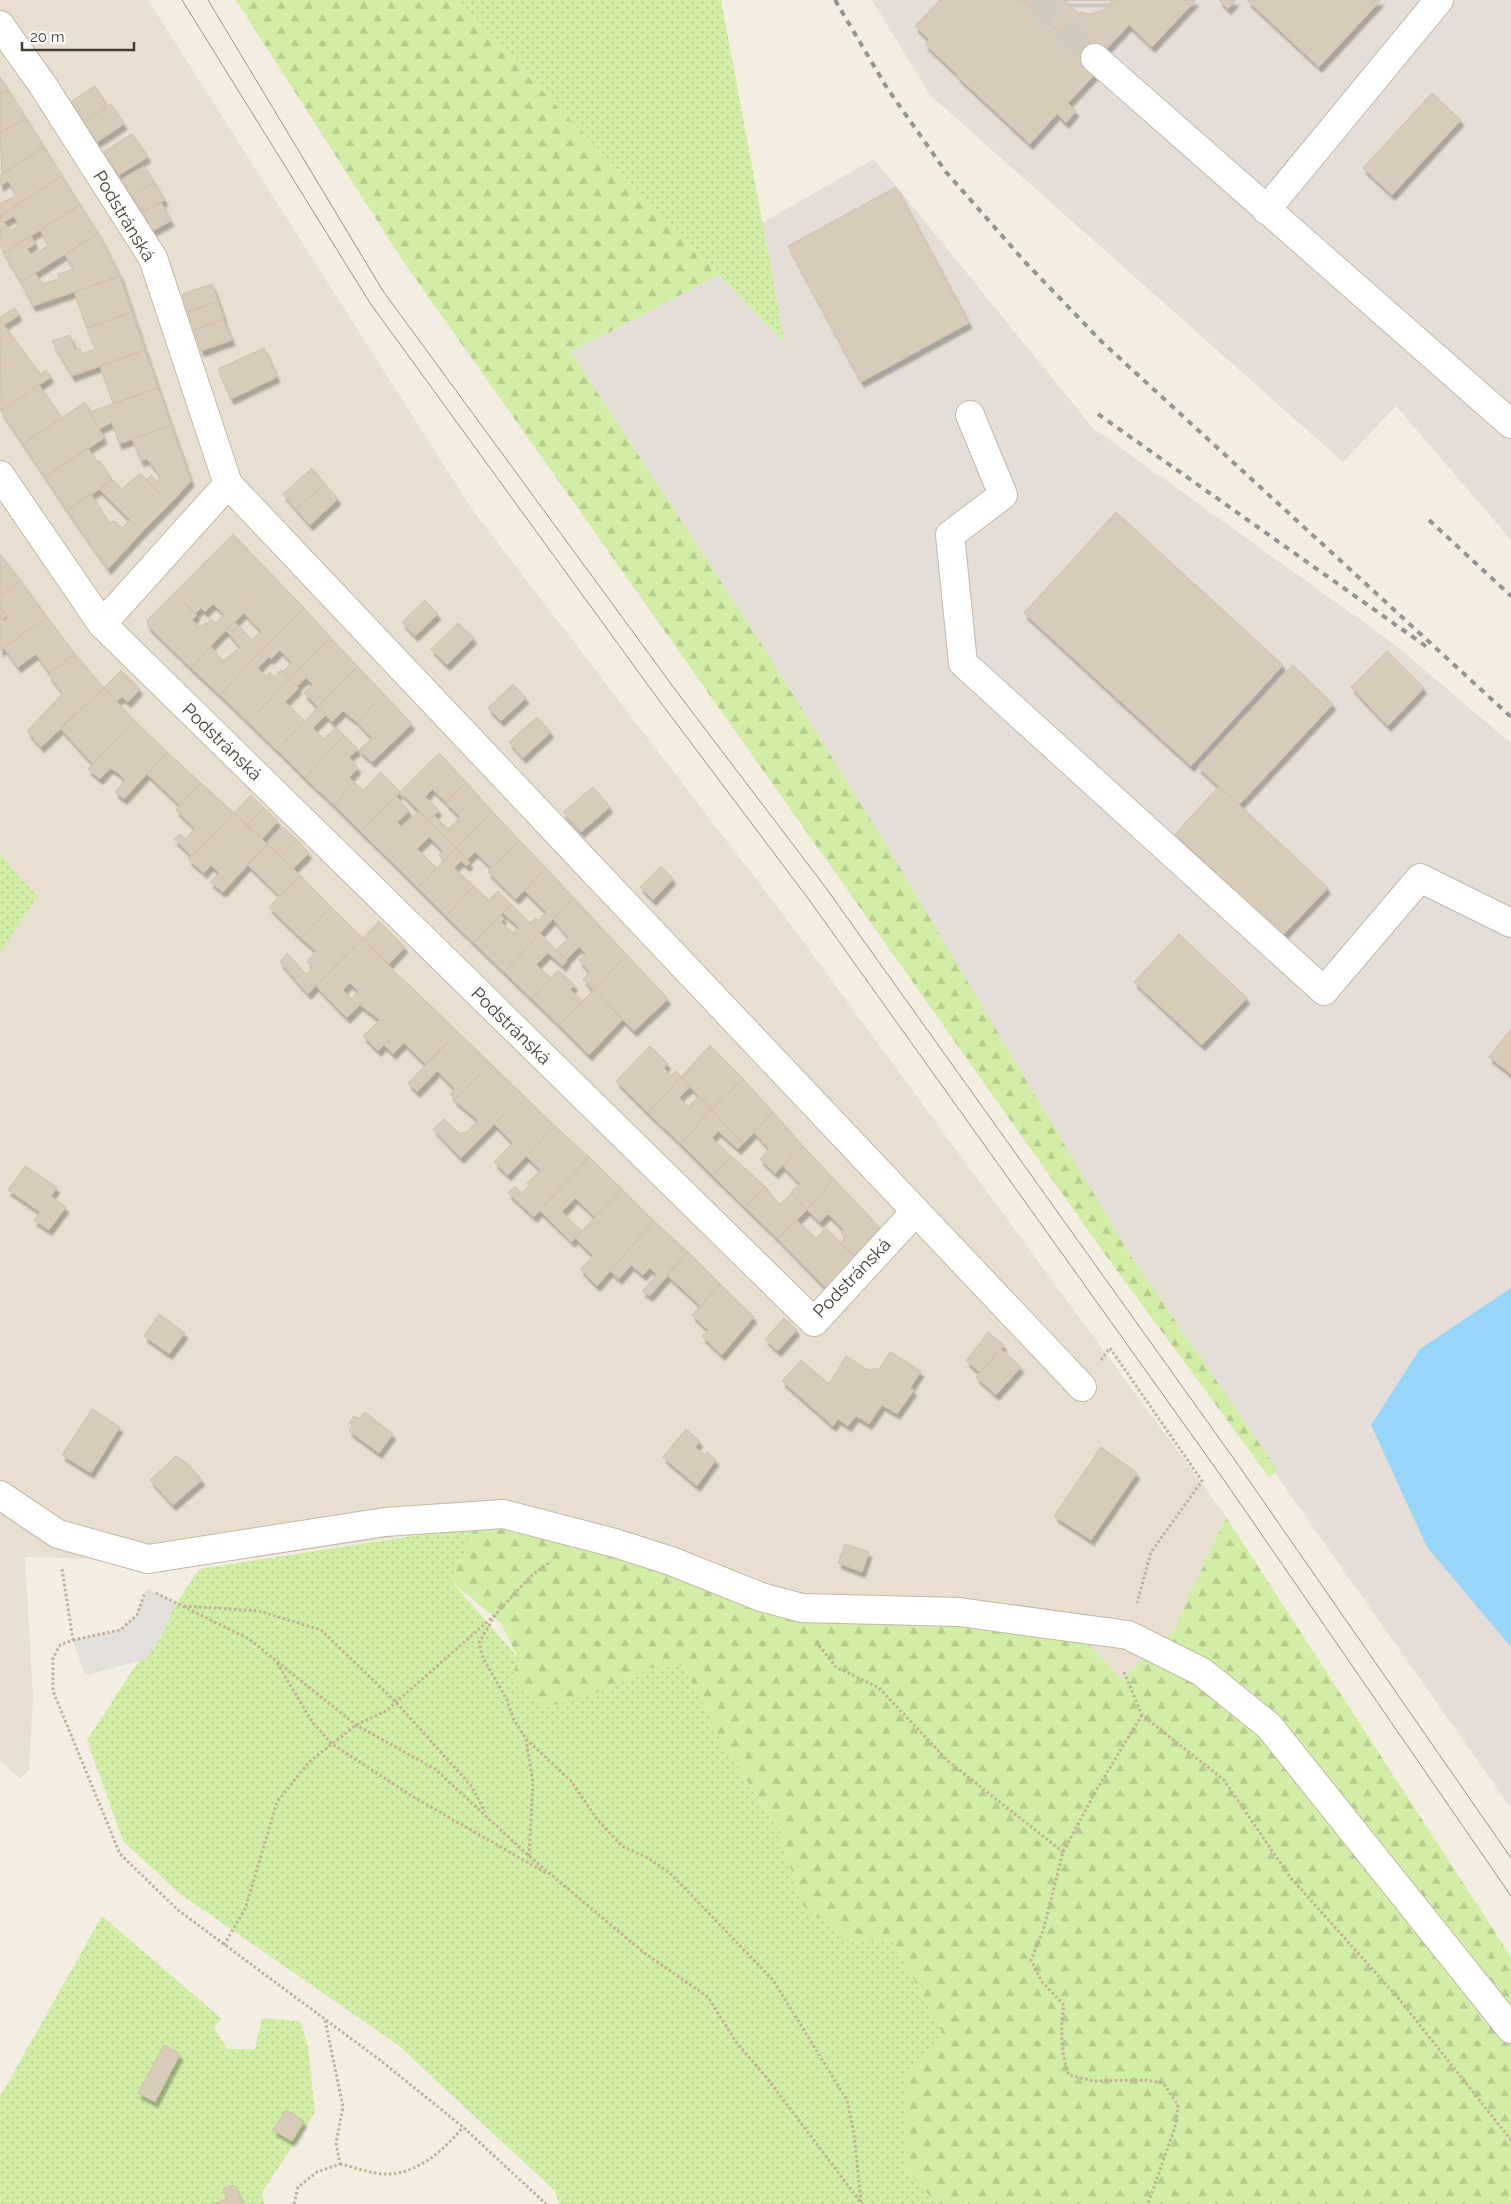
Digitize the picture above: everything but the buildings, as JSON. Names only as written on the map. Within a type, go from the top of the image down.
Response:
[{"type":"street","points":[[1266,210],[1439,0]]},
{"type":"street","name":"Podstránská","points":[[0,25],[42,84],[153,258],[228,484],[1082,1387]]},
{"type":"street","points":[[1096,58],[1266,210],[1511,424]]},
{"type":"street","points":[[970,415],[1003,495],[950,535],[963,664],[1324,991],[1420,878],[1511,923]]},
{"type":"street","name":"Podstránská","points":[[0,475],[102,624],[814,1322],[915,1212]]},
{"type":"street","points":[[102,624],[228,484]]},
{"type":"street","points":[[0,1495],[58,1534],[148,1559],[385,1522],[503,1514],[615,1543],[671,1562],[761,1597],[802,1608],[959,1612],[1080,1627],[1125,1635],[1202,1672],[1269,1726],[1511,2029]]},
{"type":"path","points":[[1082,1387],[1110,1348],[1202,1481],[1152,1552],[1125,1635],[1121,1664],[1142,1715],[1224,1780],[1290,1877],[1400,2000],[1511,2140]]},
{"type":"path","points":[[58,1534],[73,1640]]},
{"type":"path","points":[[224,1944],[245,1909],[277,1802],[309,1762],[356,1725],[386,1711],[495,1615],[530,1577],[553,1560]]},
{"type":"path","points":[[147,1588],[137,1615],[120,1630],[60,1644],[53,1658],[52,1691],[120,1854],[178,1910],[464,2127],[546,2204]]},
{"type":"path","points":[[154,1592],[249,1639],[356,1725],[435,1769],[529,1856],[643,1952],[708,1997],[736,2042],[767,2078],[862,2204]]},
{"type":"path","points":[[181,1606],[260,1611],[321,1630],[396,1702],[472,1787],[487,1816]]},
{"type":"path","points":[[802,1608],[805,1629],[836,1666],[879,1688],[948,1762],[1063,1852]]},
{"type":"path","points":[[495,1615],[479,1643],[480,1651],[507,1700],[512,1718],[526,1740],[571,1781],[597,1819],[622,1846],[648,1858],[671,1874],[774,1980],[848,2100],[862,2204]]},
{"type":"path","points":[[274,1659],[313,1723],[332,1744],[415,1798],[554,1877]]},
{"type":"path","points":[[1142,1715],[1098,1787],[1063,1852],[1043,1931],[1031,1960],[1042,1982],[1064,2005],[1062,2018],[1063,2061],[1069,2075],[1094,2081],[1146,2080],[1163,2082],[1178,2105],[1175,2127],[1148,2204]]},
{"type":"path","points":[[526,1740],[533,1783],[529,1856]]},
{"type":"path","points":[[325,2020],[343,2107],[336,2143],[340,2164]]},
{"type":"path","points":[[294,2204],[298,2187],[317,2172],[340,2164],[386,2174],[410,2170],[428,2160],[450,2142],[464,2127]]},
{"type":"shaded area","points":[[0,0],[148,0],[471,508],[782,913],[1226,1517],[1174,1629],[1122,1680],[1082,1637],[780,1612],[477,1526],[218,1562],[25,1557],[33,1697],[29,1770],[20,1778],[0,1761],[0,952],[37,897],[0,854]]},
{"type":"shaded area","points":[[872,0],[1511,0],[1511,540],[1396,406],[1343,462],[930,95]]},
{"type":"shaded area","points":[[874,159],[1093,428],[1394,644],[1511,743],[1511,1808],[1282,1483],[736,663],[571,352],[719,275],[785,343],[762,223]]},
{"type":"shaded area","points":[[147,1588],[176,1603],[161,1637],[147,1659],[85,1675],[73,1640],[120,1630],[137,1615]]},
{"type":"green space","points":[[236,0],[455,0],[719,275],[571,352],[757,637],[890,851],[1127,1250],[1278,1471],[1269,1477],[1107,1257],[403,261]]},
{"type":"green space","points":[[455,0],[721,0],[785,344]]},
{"type":"green space","points":[[0,854],[37,897],[0,952]]},
{"type":"green space","points":[[1226,1517],[1511,1957],[1511,2204],[937,2204],[904,2167],[904,2076],[944,2035],[893,1942],[846,1938],[803,1906],[778,1829],[722,1742],[684,1666],[652,1668],[607,1689],[542,1709],[511,1681],[518,1658],[501,1623],[451,1581],[477,1526],[582,1537],[780,1612],[931,1617],[1082,1637],[1122,1680],[1174,1629]]},
{"type":"green space","points":[[477,1526],[451,1581],[518,1658],[607,1689],[652,1668],[684,1666],[722,1742],[778,1829],[803,1906],[846,1938],[893,1942],[945,2036],[904,2076],[904,2167],[937,2204],[559,2204],[555,2191],[398,2045],[179,1893],[123,1841],[87,1740],[199,1569]]},
{"type":"green space","points":[[102,1916],[222,2019],[214,2027],[227,2049],[255,2049],[262,2018],[300,2021],[308,2047],[315,2113],[262,2192],[264,2204],[0,2204],[0,2097]]},
{"type":"water","points":[[1511,1288],[1511,1647],[1427,1547],[1371,1425],[1420,1349]]},
{"type":"tunnel","points":[[1033,0],[1095,58]]},
{"type":"tram line","points":[[182,0],[370,303],[661,703],[810,901],[1224,1480],[1511,1896]]},
{"type":"tram line","points":[[208,0],[383,291],[677,692],[826,888],[1239,1466],[1511,1858]]},
{"type":"railway","points":[[835,0],[887,88],[946,172],[1026,263],[1102,342],[1511,717]]},
{"type":"railway","points":[[1098,414],[1427,647]]},
{"type":"railway","points":[[1429,520],[1511,596]]}]
